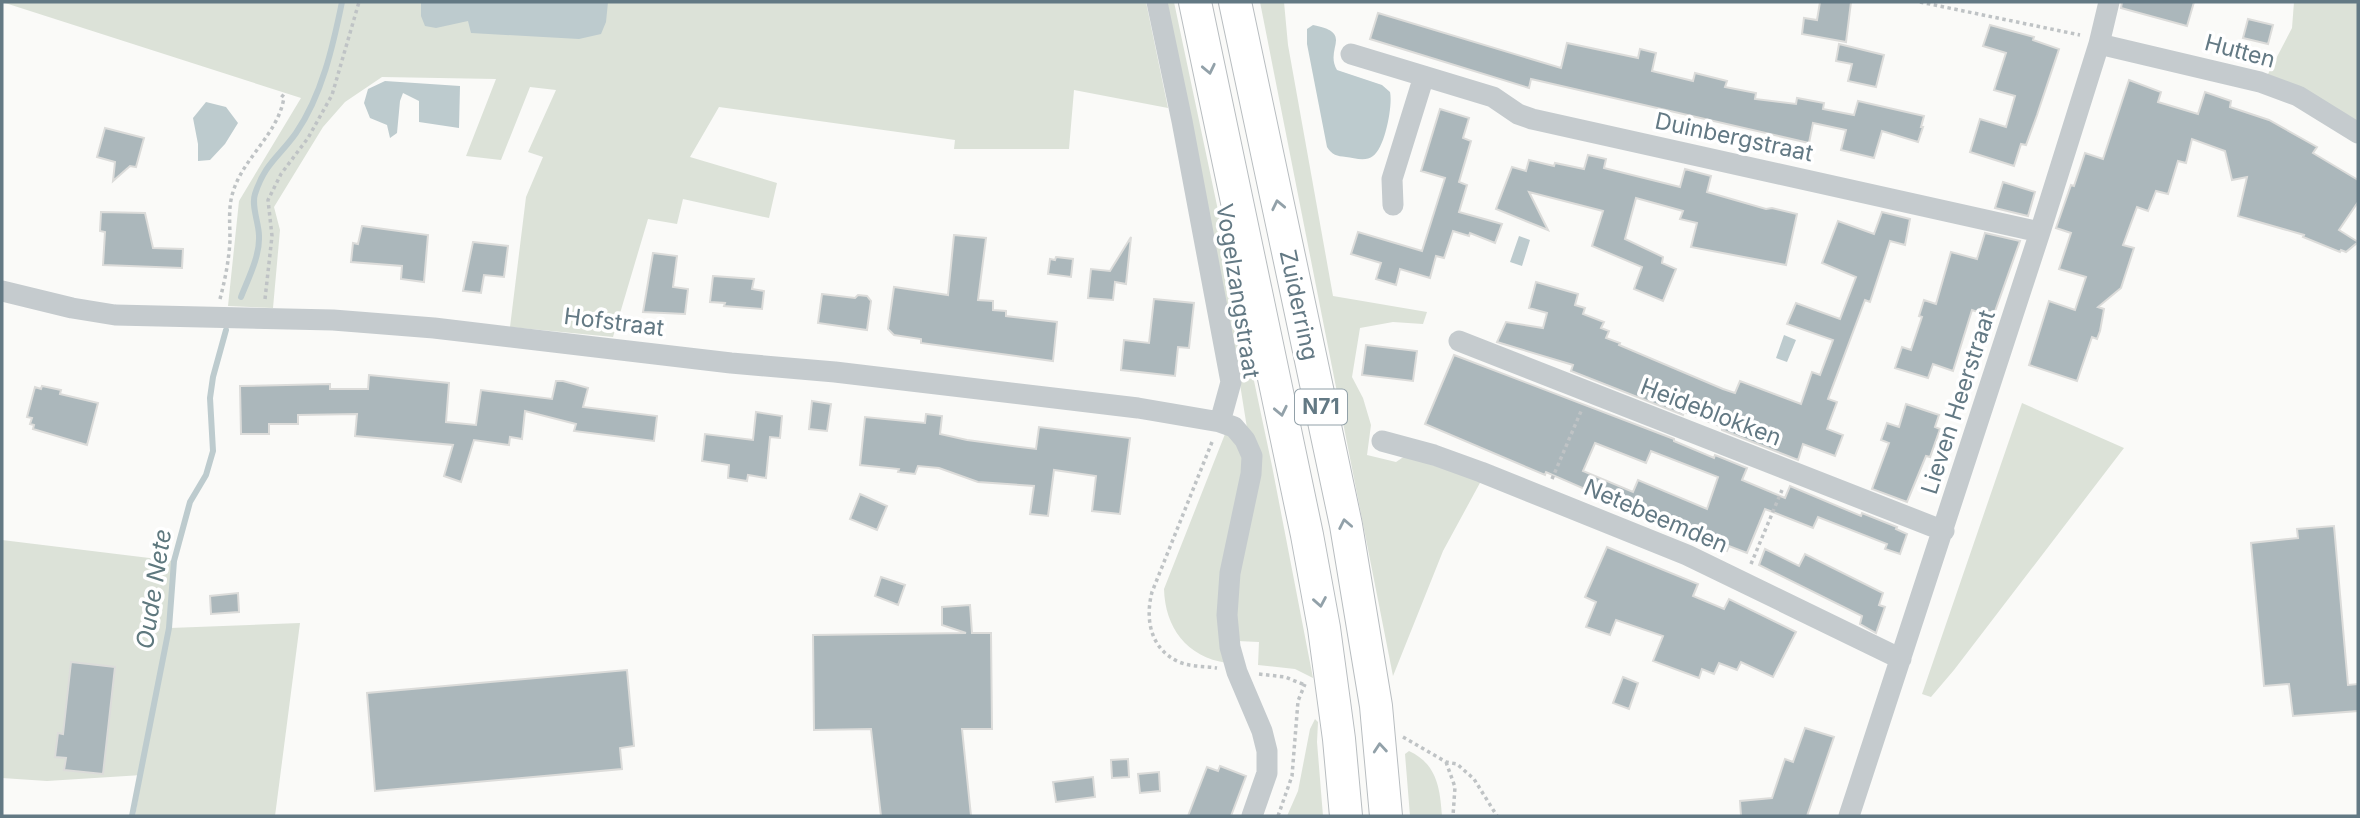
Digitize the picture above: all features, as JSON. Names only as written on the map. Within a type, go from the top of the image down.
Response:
[{"type":"highway","name":"Zuiderring","points":[[1195,2],[1307,535],[1324,628],[1346,816]]},
{"type":"highway","name":"Zuiderring","points":[[1235,2],[1346,525],[1376,706],[1387,816]]},
{"type":"street","name":"Vogelzangstraat","points":[[1157,2],[1231,382],[1220,422]]},
{"type":"street","name":"Lieven Heerstraat","points":[[1849,816],[2040,232],[2109,2]]},
{"type":"street","name":"Hutten","points":[[2099,41],[2260,82],[2298,96],[2358,133]]},
{"type":"street","name":"Duinbergstraat","points":[[1351,54],[1493,97],[1518,114],[1532,119],[2040,232]]},
{"type":"street","points":[[1393,205],[1392,179],[1424,76]]},
{"type":"street","name":"Hofstraat","points":[[2,292],[115,315],[333,320],[434,328],[1138,408],[1220,422]]},
{"type":"street","name":"Heideblokken","points":[[1459,341],[1944,531]]},
{"type":"street","points":[[1220,422],[1234,428],[1245,440],[1252,456],[1251,474],[1230,573],[1227,615],[1230,647],[1237,672],[1262,731],[1267,751],[1267,773],[1252,816]]},
{"type":"street","name":"Netebeemden","points":[[1382,441],[1434,455],[1687,555],[1901,659]]},
{"type":"path","points":[[263,319],[272,236],[268,200],[281,174],[308,138],[332,95],[359,2]]},
{"type":"path","points":[[1920,2],[2099,41]]},
{"type":"path","points":[[215,318],[228,258],[232,196],[237,180],[263,142],[283,105],[284,97],[279,93]]},
{"type":"path","points":[[1545,498],[1589,392]]},
{"type":"path","points":[[1220,422],[1147,610],[1148,626],[1165,653],[1191,665],[1222,668]]},
{"type":"path","points":[[1744,582],[1790,471]]},
{"type":"path","points":[[1250,673],[1285,677],[1304,684],[1298,701],[1292,776],[1278,816]]},
{"type":"path","points":[[1403,737],[1447,762],[1457,764],[1474,779],[1497,816]]},
{"type":"path","points":[[1447,762],[1455,787],[1453,816]]},
{"type":"shaded area","points":[[2,2],[1146,2],[1168,108],[1074,90],[1069,149],[954,149],[955,140],[719,107],[690,157],[777,183],[769,218],[683,199],[677,224],[648,219],[613,337],[510,327],[526,197],[543,157],[528,152],[556,90],[530,87],[501,160],[466,156],[496,79],[382,77],[345,102],[323,127],[274,207],[280,230],[273,308],[228,306],[239,201],[301,98]]},
{"type":"shaded area","points":[[421,2],[608,2],[606,22],[601,34],[579,39],[471,33],[468,21],[436,28],[425,26],[421,16]]},
{"type":"shaded area","points":[[1161,2],[1174,2],[1272,466],[1313,678],[1295,669],[1258,665],[1259,642],[1237,641],[1235,609],[1247,428]]},
{"type":"shaded area","points":[[1260,2],[1284,2],[1288,45],[1333,296],[1427,312],[1423,324],[1393,322],[1360,328],[1352,377],[1363,398],[1371,425],[1367,455],[1396,462],[1405,456],[1481,481],[1443,551],[1393,676]]},
{"type":"shaded area","points":[[2294,2],[2358,2],[2358,124],[2267,76],[2292,28]]},
{"type":"shaded area","points":[[1313,25],[1326,28],[1336,37],[1334,62],[1337,70],[1382,85],[1390,92],[1389,116],[1384,136],[1377,151],[1370,158],[1337,156],[1327,147],[1307,44],[1307,29]]},
{"type":"shaded area","points":[[385,81],[460,86],[459,128],[419,122],[419,101],[403,93],[397,133],[390,138],[387,125],[370,118],[364,103],[368,89]]},
{"type":"shaded area","points":[[206,102],[226,107],[238,123],[225,144],[210,160],[198,161],[193,118]]},
{"type":"shaded area","points":[[1519,236],[1530,240],[1522,266],[1510,262]]},
{"type":"shaded area","points":[[1784,335],[1796,340],[1787,362],[1776,358]]},
{"type":"shaded area","points":[[2022,403],[2124,448],[1931,697],[1922,694]]},
{"type":"shaded area","points":[[1225,434],[1231,437],[1244,456],[1227,663],[1200,654],[1180,638],[1168,616],[1164,589]]},
{"type":"shaded area","points":[[2,540],[174,561],[170,628],[300,623],[275,816],[135,816],[142,775],[47,781],[2,778]]},
{"type":"shaded area","points":[[1315,719],[1318,722],[1323,816],[1287,816],[1298,791],[1310,729]]},
{"type":"shaded area","points":[[1409,751],[1431,770],[1438,787],[1442,816],[1410,816],[1405,754]]},
{"type":"building","points":[[1820,2],[1851,2],[1846,42],[1802,34],[1804,18],[1817,20]]},
{"type":"building","points":[[2122,2],[2194,2],[2187,26],[2121,8]]},
{"type":"building","points":[[1378,13],[1561,68],[1567,43],[1638,58],[1640,49],[1656,53],[1652,71],[1693,81],[1695,73],[1727,81],[1725,87],[1756,93],[1755,99],[1796,104],[1797,98],[1824,103],[1823,109],[1854,115],[1858,101],[1924,116],[1923,127],[1918,142],[1882,131],[1874,158],[1841,150],[1846,130],[1813,123],[1809,143],[1531,79],[1529,88],[1370,39]]},
{"type":"building","points":[[2248,19],[2273,25],[2268,44],[2243,38]]},
{"type":"building","points":[[1990,25],[2034,37],[2033,40],[2059,49],[2026,145],[2021,144],[2014,166],[1970,152],[1980,119],[2006,127],[2015,96],[1994,90],[2006,53],[1983,46]]},
{"type":"building","points":[[1839,44],[1884,55],[1876,87],[1848,81],[1852,64],[1836,61]]},
{"type":"building","points":[[2129,80],[2161,92],[2158,102],[2198,114],[2205,92],[2231,101],[2230,107],[2269,120],[2317,147],[2313,153],[2358,180],[2358,202],[2339,230],[2358,242],[2346,252],[2340,252],[2303,237],[2304,235],[2238,216],[2247,177],[2232,180],[2225,151],[2192,139],[2186,163],[2178,161],[2168,194],[2156,191],[2148,211],[2137,207],[2123,245],[2134,248],[2121,288],[2098,307],[2104,309],[2100,331],[2097,339],[2092,337],[2077,381],[2029,365],[2049,301],[2075,310],[2086,277],[2059,269],[2071,233],[2056,228],[2085,153],[2103,159]]},
{"type":"building","points":[[1440,109],[1469,118],[1463,138],[1471,141],[1459,182],[1467,185],[1459,212],[1502,224],[1495,243],[1470,233],[1469,236],[1453,231],[1444,258],[1436,256],[1430,278],[1400,269],[1396,285],[1376,279],[1381,263],[1351,254],[1358,232],[1422,251],[1445,178],[1421,171]]},
{"type":"building","points":[[105,128],[144,138],[136,167],[130,166],[113,181],[115,162],[97,157]]},
{"type":"building","points":[[1588,155],[1606,159],[1604,168],[1680,187],[1685,169],[1711,176],[1707,192],[1766,209],[1797,214],[1786,265],[1691,247],[1697,223],[1680,219],[1683,211],[1636,198],[1625,239],[1663,257],[1662,263],[1676,269],[1663,301],[1634,289],[1642,267],[1592,246],[1603,211],[1529,192],[1548,230],[1496,209],[1512,167],[1526,171],[1529,160],[1584,169]]},
{"type":"building","points":[[2003,182],[2035,192],[2028,216],[1995,208]]},
{"type":"building","points":[[101,212],[145,213],[153,248],[183,249],[182,268],[103,265],[105,232],[100,231]]},
{"type":"building","points":[[1882,212],[1910,219],[1905,245],[1890,241],[1870,302],[1865,300],[1828,399],[1837,402],[1827,429],[1843,435],[1835,456],[1803,444],[1798,460],[1684,412],[1683,415],[1571,371],[1573,365],[1497,342],[1506,322],[1543,328],[1547,313],[1529,308],[1536,282],[1578,294],[1575,305],[1585,308],[1583,314],[1604,322],[1601,328],[1609,331],[1606,338],[1620,343],[1619,345],[1735,393],[1740,381],[1801,404],[1812,372],[1820,375],[1833,340],[1787,324],[1796,303],[1840,319],[1856,277],[1822,263],[1838,221],[1874,234]]},
{"type":"building","points":[[362,226],[428,235],[424,282],[401,279],[402,266],[351,262],[353,243],[358,244]]},
{"type":"building","points":[[1985,233],[2020,241],[1993,317],[1972,310],[1953,371],[1933,364],[1928,378],[1895,368],[1902,347],[1911,350],[1922,317],[1919,316],[1924,300],[1936,304],[1951,252],[1977,259]]},
{"type":"building","points":[[954,235],[986,238],[978,300],[993,301],[993,310],[1006,311],[1006,316],[1057,322],[1053,361],[921,343],[921,339],[894,335],[888,329],[894,287],[948,295]]},
{"type":"building","points":[[1131,237],[1126,284],[1115,282],[1113,300],[1088,298],[1091,269],[1110,271]]},
{"type":"building","points":[[473,242],[508,246],[504,277],[484,275],[481,293],[463,291]]},
{"type":"building","points":[[653,253],[677,256],[673,287],[688,289],[685,314],[643,312]]},
{"type":"building","points":[[1056,257],[1073,259],[1071,277],[1048,274],[1050,259],[1055,260]]},
{"type":"building","points":[[713,276],[754,279],[752,289],[764,291],[762,309],[710,302]]},
{"type":"building","points":[[822,294],[855,298],[858,295],[867,296],[871,301],[867,330],[818,323]]},
{"type":"building","points":[[1154,299],[1194,303],[1189,348],[1178,347],[1175,376],[1121,370],[1124,340],[1149,343]]},
{"type":"building","points":[[1366,345],[1417,351],[1413,381],[1362,375]]},
{"type":"building","points":[[1454,355],[1674,439],[1714,458],[1715,455],[1747,468],[1742,480],[1785,498],[1790,486],[1861,516],[1862,513],[1897,527],[1896,529],[1907,534],[1900,554],[1885,549],[1887,544],[1818,517],[1813,528],[1765,509],[1747,553],[1729,546],[1727,551],[1546,472],[1545,475],[1425,424]],"holes":[[[1595,443],[1646,463],[1651,451],[1718,477],[1707,509],[1638,480],[1633,492],[1583,471]]]},
{"type":"building","points":[[369,375],[449,383],[446,422],[476,425],[481,390],[552,399],[556,381],[563,381],[588,388],[583,407],[657,416],[654,441],[574,431],[576,424],[525,411],[522,439],[510,437],[509,445],[474,440],[461,482],[444,476],[453,445],[355,436],[357,414],[298,415],[298,424],[269,424],[269,434],[241,434],[240,386],[330,384],[330,389],[368,389]]},
{"type":"building","points":[[42,386],[61,390],[60,394],[98,403],[87,445],[33,429],[34,425],[30,424],[32,418],[27,417],[35,387],[41,389]]},
{"type":"building","points":[[812,401],[831,404],[827,431],[809,429]]},
{"type":"building","points":[[1906,404],[1939,415],[1935,427],[1940,429],[1930,457],[1926,456],[1907,502],[1872,489],[1889,443],[1881,440],[1887,423],[1899,427]]},
{"type":"building","points":[[756,412],[782,416],[780,438],[770,437],[766,478],[748,475],[747,481],[728,478],[729,465],[702,461],[705,434],[753,440]]},
{"type":"building","points":[[926,414],[942,416],[940,434],[1036,449],[1039,427],[1130,438],[1120,514],[1092,511],[1096,476],[1054,470],[1048,516],[1030,514],[1034,486],[978,482],[939,468],[918,466],[915,474],[898,472],[899,469],[860,465],[865,417],[925,423]]},
{"type":"building","points":[[860,494],[887,506],[877,530],[850,519]]},
{"type":"building","points":[[2334,526],[2348,685],[2358,684],[2358,711],[2293,716],[2289,684],[2264,686],[2251,543],[2298,538],[2297,529]]},
{"type":"building","points":[[1607,547],[1698,584],[1693,596],[1724,609],[1729,599],[1796,632],[1773,677],[1741,662],[1737,670],[1719,663],[1714,674],[1702,669],[1699,678],[1653,661],[1663,636],[1616,620],[1610,635],[1586,627],[1596,602],[1585,597]]},
{"type":"building","points":[[1765,549],[1799,566],[1805,554],[1883,593],[1879,605],[1885,607],[1876,633],[1860,624],[1862,616],[1759,565]]},
{"type":"building","points":[[881,577],[905,585],[898,605],[875,596]]},
{"type":"building","points":[[238,593],[239,612],[211,614],[210,596]]},
{"type":"building","points":[[970,605],[972,633],[991,633],[992,729],[962,729],[971,816],[881,816],[871,729],[814,730],[813,635],[966,633],[942,625],[942,607]]},
{"type":"building","points":[[71,662],[115,667],[103,774],[64,770],[66,758],[55,757],[58,733],[63,734]]},
{"type":"building","points":[[627,670],[634,746],[620,748],[622,769],[375,791],[367,693]]},
{"type":"building","points":[[1623,677],[1638,683],[1629,709],[1613,703]]},
{"type":"building","points":[[1805,728],[1834,737],[1807,816],[1741,816],[1740,801],[1772,798],[1785,759],[1793,762]]},
{"type":"building","points":[[1128,759],[1129,777],[1112,778],[1111,760]]},
{"type":"building","points":[[1220,766],[1246,776],[1231,816],[1188,816],[1207,767],[1218,771]]},
{"type":"building","points":[[1159,772],[1160,791],[1140,793],[1138,774]]},
{"type":"building","points":[[1093,777],[1095,797],[1056,802],[1053,782]]},
{"type":"waterway","name":"Oude Nete","points":[[241,297],[259,244],[255,194],[268,167],[296,133],[313,103],[330,53],[342,2]]},
{"type":"waterway","name":"Oude Nete","points":[[132,816],[169,628],[174,561],[190,502],[206,475],[213,451],[210,398],[226,330]]}]
